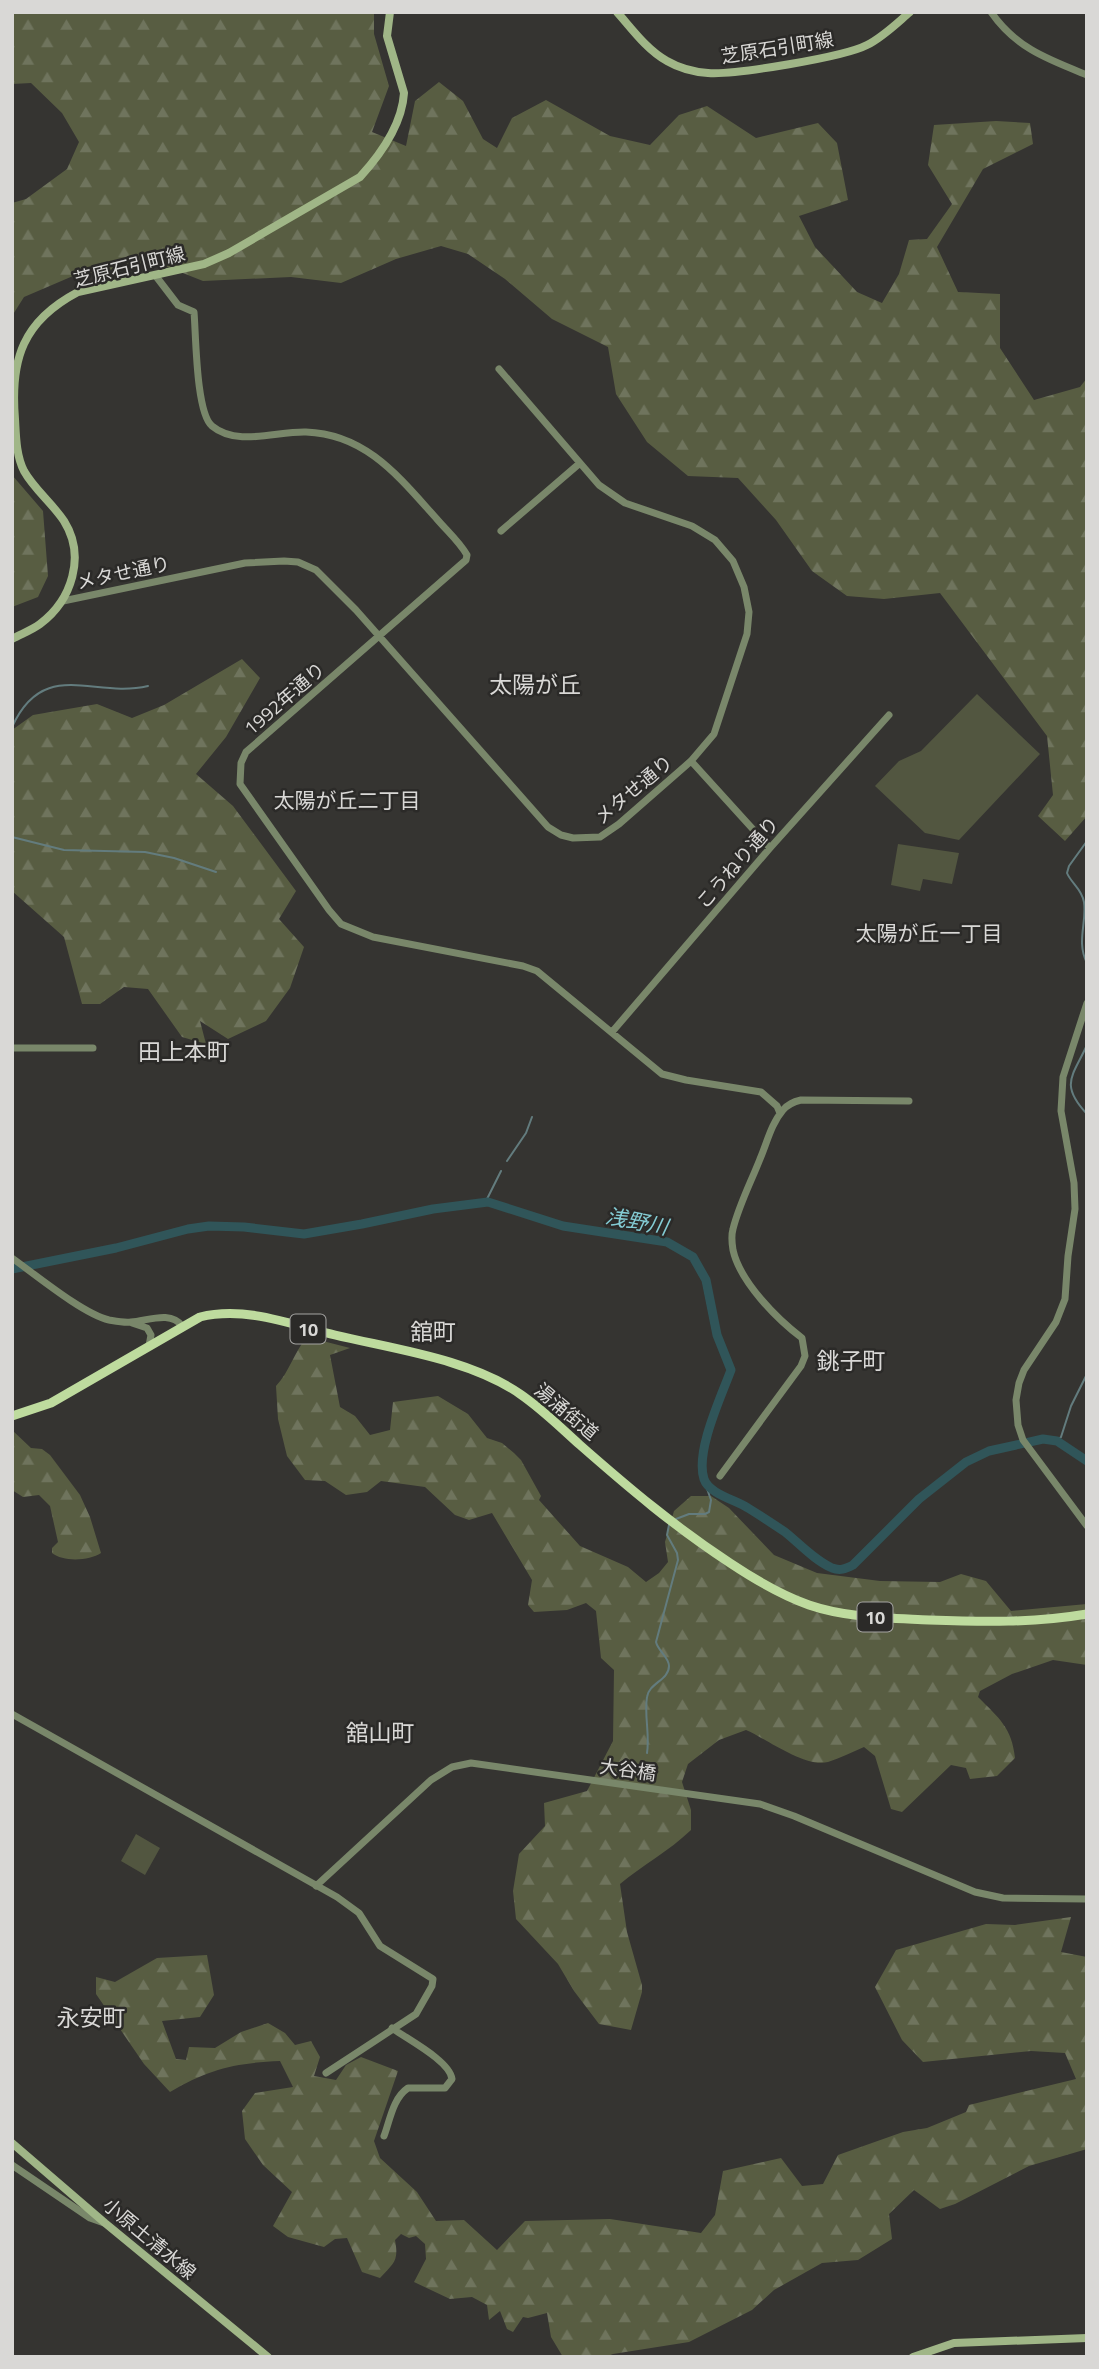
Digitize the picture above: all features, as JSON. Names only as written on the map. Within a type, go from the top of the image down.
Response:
[{"type":"main road","name":"芝原石引町線","points":[[12,639],[38,626],[63,601],[74,572],[71,535],[64,521],[23,469],[17,447],[13,389],[23,342],[39,320],[60,302],[78,292],[204,264],[229,253],[360,177],[377,158],[404,102],[404,93],[387,36],[390,12]]},
{"type":"main road","name":"芝原石引町線","points":[[617,12],[646,46],[667,61],[691,71],[710,73],[746,70],[845,53],[867,45],[910,12]]},
{"type":"main road","name":"湯涌街道","points":[[12,1416],[51,1403],[200,1317],[218,1313],[260,1316],[435,1360],[491,1378],[535,1406],[683,1532],[766,1586],[808,1605],[840,1613],[885,1618],[999,1623],[1087,1614]]},
{"type":"main road","name":"小原土清水線","points":[[12,2143],[268,2357]]},
{"type":"main road","points":[[913,2357],[954,2343],[1087,2337]]},
{"type":"street","points":[[991,12],[1005,31],[1026,48],[1087,75]]},
{"type":"street","name":"1992年通り","points":[[155,275],[178,305],[194,312],[202,411],[211,426],[238,436],[307,432],[353,443],[381,459],[399,475],[467,555],[466,561],[246,752],[240,763],[240,784],[321,901],[341,924],[373,937],[513,963],[537,971],[662,1074],[761,1092],[777,1106],[780,1114]]},
{"type":"street","name":"メタせ通り","points":[[63,601],[245,563],[298,562],[316,570],[548,827],[572,838],[600,837],[619,824],[691,761],[713,734],[747,635],[749,612],[744,587],[733,561],[715,540],[692,526],[625,503],[599,485],[499,369]]},
{"type":"street","points":[[501,531],[580,463]]},
{"type":"street","name":"こうねり通り","points":[[611,1032],[770,848],[890,715]]},
{"type":"street","points":[[691,761],[770,848]]},
{"type":"street","points":[[1087,1003],[1063,1077],[1061,1111],[1074,1183],[1065,1299],[1056,1322],[1024,1370],[1016,1400],[1018,1425],[1023,1440],[1087,1526]]},
{"type":"street","points":[[12,1048],[93,1048]]},
{"type":"street","points":[[720,1476],[805,1356],[802,1338],[778,1320],[758,1295],[733,1250],[733,1230],[741,1202],[780,1114],[792,1102],[801,1100],[909,1101]]},
{"type":"street","points":[[12,1258],[92,1313],[108,1320],[130,1322],[147,1328],[150,1335],[149,1346]]},
{"type":"street","points":[[130,1322],[172,1318],[182,1326]]},
{"type":"street","points":[[12,1714],[352,1906],[380,1946],[433,1979],[432,1986],[416,2014],[326,2073]]},
{"type":"street","name":"大谷橋","points":[[316,1886],[431,1780],[452,1767],[471,1763],[760,1804],[975,1892],[1003,1898],[1087,1899]]},
{"type":"street","points":[[384,2136],[399,2096],[404,2091],[408,2088],[445,2088],[452,2078],[451,2070],[442,2061],[392,2028]]},
{"type":"street","points":[[12,2165],[90,2218],[105,2223]]},
{"type":"green space","points":[[12,12],[374,12],[374,34],[389,86],[372,132],[406,146],[415,101],[439,82],[463,101],[483,139],[497,148],[512,118],[546,100],[610,136],[650,145],[679,115],[707,106],[756,138],[818,123],[837,143],[848,200],[799,216],[815,247],[857,292],[882,303],[899,274],[909,240],[927,239],[952,204],[928,165],[934,125],[996,121],[1030,123],[1033,144],[983,169],[937,247],[958,292],[1000,294],[1000,348],[1034,400],[1080,387],[1087,378],[1087,816],[1065,841],[1038,816],[1053,795],[1047,736],[940,593],[884,599],[847,596],[812,571],[776,520],[738,478],[688,476],[647,442],[616,394],[608,347],[552,319],[505,279],[468,254],[441,246],[396,259],[341,283],[291,277],[203,281],[155,262],[73,276],[24,297],[12,316],[12,203],[26,199],[67,169],[79,142],[62,113],[31,83],[12,84]]},
{"type":"green space","points":[[12,475],[43,511],[48,576],[38,597],[12,607]]},
{"type":"green space","points":[[242,659],[260,678],[226,737],[196,774],[233,806],[296,891],[279,919],[304,947],[290,988],[266,1021],[228,1039],[200,1021],[206,1044],[182,1037],[148,989],[124,987],[100,1004],[82,1004],[64,937],[12,891],[12,730],[33,715],[97,704],[132,718],[164,705]]},
{"type":"green space","points":[[977,694],[1040,754],[959,840],[925,833],[875,786],[899,761],[921,751]]},
{"type":"green space","points":[[898,844],[959,853],[952,884],[923,879],[920,891],[891,885]]},
{"type":"green space","points":[[307,1337],[350,1348],[330,1355],[340,1407],[355,1416],[370,1435],[390,1430],[393,1402],[438,1396],[468,1414],[487,1438],[502,1443],[521,1460],[541,1496],[539,1500],[580,1546],[628,1567],[646,1582],[668,1562],[665,1542],[674,1511],[691,1496],[711,1496],[729,1508],[774,1555],[817,1573],[880,1581],[940,1582],[961,1574],[986,1581],[1011,1611],[1087,1604],[1087,1665],[1053,1660],[1012,1674],[980,1691],[978,1697],[1008,1731],[1015,1758],[997,1776],[970,1779],[966,1768],[951,1765],[902,1812],[891,1809],[875,1756],[864,1747],[819,1763],[797,1757],[746,1730],[719,1740],[688,1764],[682,1782],[691,1810],[691,1830],[620,1884],[627,1932],[642,1992],[631,2030],[599,2024],[558,1964],[516,1919],[513,1891],[519,1854],[545,1826],[544,1803],[587,1791],[613,1741],[614,1670],[601,1658],[596,1611],[586,1603],[567,1610],[534,1612],[528,1605],[532,1580],[492,1513],[469,1520],[455,1515],[425,1487],[381,1481],[367,1492],[346,1495],[325,1481],[305,1480],[287,1456],[278,1419],[276,1386]]},
{"type":"green space","points":[[12,1430],[31,1448],[42,1449],[50,1455],[80,1495],[101,1553],[90,1558],[76,1559],[63,1558],[52,1553],[52,1548],[58,1542],[50,1506],[39,1495],[23,1497],[12,1490]]},
{"type":"green space","points":[[136,1834],[160,1848],[145,1875],[121,1861]]},
{"type":"green space","points":[[1071,1917],[1061,1952],[1087,1957],[1087,2149],[1029,2166],[940,2209],[914,2190],[889,2214],[892,2239],[858,2260],[822,2263],[774,2290],[752,2310],[689,2342],[605,2357],[563,2357],[551,2337],[547,2313],[523,2317],[513,2332],[507,2329],[500,2311],[489,2320],[487,2305],[472,2297],[450,2299],[414,2282],[426,2259],[425,2244],[416,2236],[409,2238],[401,2234],[395,2240],[394,2261],[380,2278],[362,2272],[347,2238],[335,2239],[324,2247],[288,2237],[273,2226],[292,2192],[263,2165],[245,2139],[242,2111],[255,2093],[293,2087],[280,2061],[249,2063],[222,2069],[170,2092],[144,2064],[96,1994],[96,1977],[115,1982],[157,1958],[207,1955],[214,1995],[200,2017],[162,2021],[176,2059],[186,2060],[189,2047],[215,2048],[241,2032],[268,2023],[285,2033],[295,2045],[311,2041],[320,2057],[314,2076],[336,2080],[346,2065],[361,2057],[398,2071],[374,2141],[380,2158],[417,2192],[436,2221],[464,2220],[497,2250],[525,2221],[610,2219],[701,2233],[715,2215],[723,2171],[781,2158],[802,2186],[823,2184],[838,2155],[903,2132],[927,2128],[966,2112],[969,2105],[1076,2079],[1065,2053],[1031,2051],[923,2062],[902,2040],[875,1987],[896,1950],[986,1924],[1015,1925]]},
{"type":"waterway","points":[[12,727],[25,706],[39,693],[55,687],[71,685],[128,689],[148,686]]},
{"type":"waterway","points":[[12,837],[64,850],[145,852],[216,872]]},
{"type":"waterway","points":[[1087,841],[1067,873],[1084,902],[1082,948],[1087,963]]},
{"type":"waterway","points":[[1087,1045],[1071,1080],[1073,1095],[1087,1114]]},
{"type":"waterway","points":[[507,1161],[526,1133],[532,1117]]},
{"type":"waterway","points":[[488,1202],[501,1171]]},
{"type":"waterway","name":"浅野川","points":[[12,1269],[209,1226],[304,1234],[433,1209],[488,1202],[563,1226],[667,1242],[693,1257],[706,1280],[717,1335],[731,1370],[706,1440],[702,1468],[704,1479],[711,1489],[762,1517],[785,1532],[819,1561],[835,1569],[853,1565],[919,1499],[966,1462],[989,1451],[1043,1439],[1057,1441],[1087,1461]]},
{"type":"waterway","points":[[1057,1441],[1087,1374]]},
{"type":"waterway","points":[[676,1519],[689,1514],[709,1512],[711,1500],[705,1483]]},
{"type":"waterway","points":[[647,1753],[647,1697],[651,1688],[666,1675],[669,1666],[656,1642],[678,1560],[667,1535],[669,1525]]},
{"type":"district","name":"太陽が丘","points":[[535,684]]},
{"type":"district","name":"太陽が丘二丁目","points":[[347,800]]},
{"type":"district","name":"太陽が丘一丁目","points":[[929,933]]},
{"type":"district","name":"田上本町","points":[[184,1051]]},
{"type":"district","name":"舘町","points":[[433,1331]]},
{"type":"district","name":"銚子町","points":[[851,1360]]},
{"type":"district","name":"舘山町","points":[[380,1732]]},
{"type":"district","name":"永安町","points":[[91,2017]]}]
